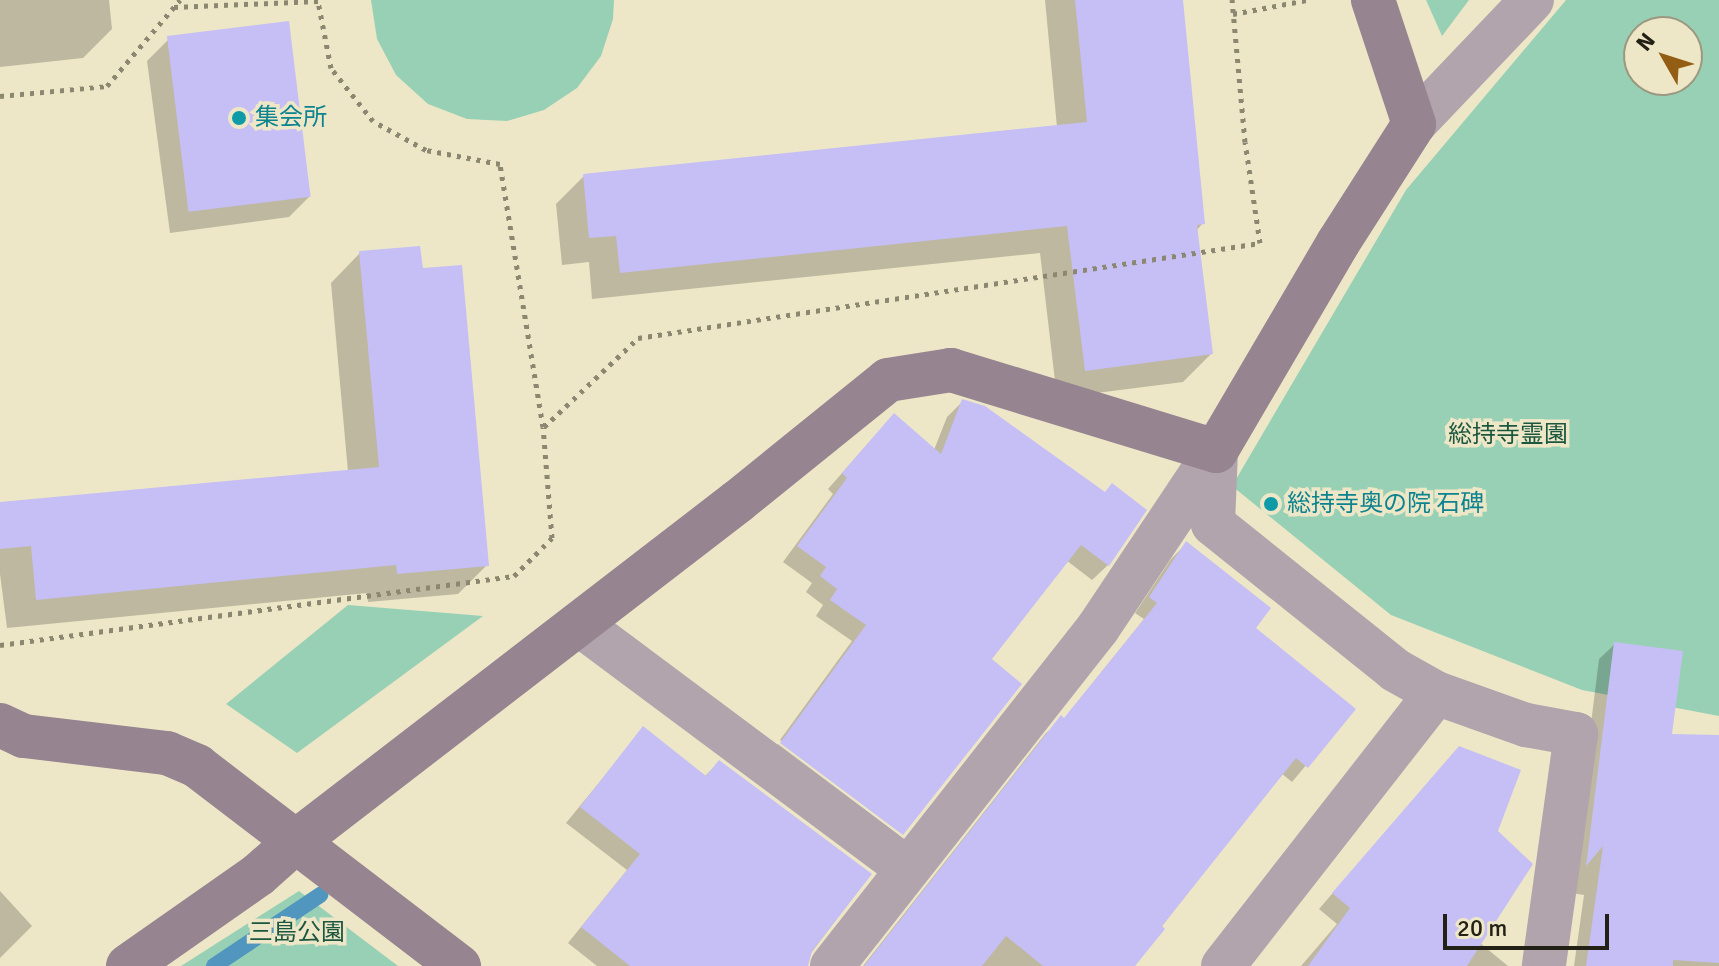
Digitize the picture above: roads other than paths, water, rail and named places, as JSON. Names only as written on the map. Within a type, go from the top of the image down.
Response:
[{"type":"street","points":[[1373,0],[1414,124]]},
{"type":"street","points":[[832,966],[906,868],[1098,628],[1216,451],[1338,243],[1414,124],[1532,0]]},
{"type":"street","points":[[128,966],[258,875],[294,843],[579,624],[888,380],[951,370],[1216,451]]},
{"type":"street","points":[[1216,451],[1213,524],[1395,670],[1436,693],[1526,725],[1576,734],[1544,966]]},
{"type":"street","points":[[579,624],[906,868]]},
{"type":"street","points":[[1223,966],[1436,693]]},
{"type":"street","points":[[0,725],[24,736],[167,753],[197,766],[459,966]]},
{"type":"waterway","points":[[214,966],[320,895]]},
{"type":"place","name":"集会所","points":[[239,118]]},
{"type":"place","name":"総持寺奥の院 石碑","points":[[1271,504]]},
{"type":"park label","name":"総持寺霊園","points":[[1508,435]]},
{"type":"park label","name":"三島公園","points":[[297,933]]}]
